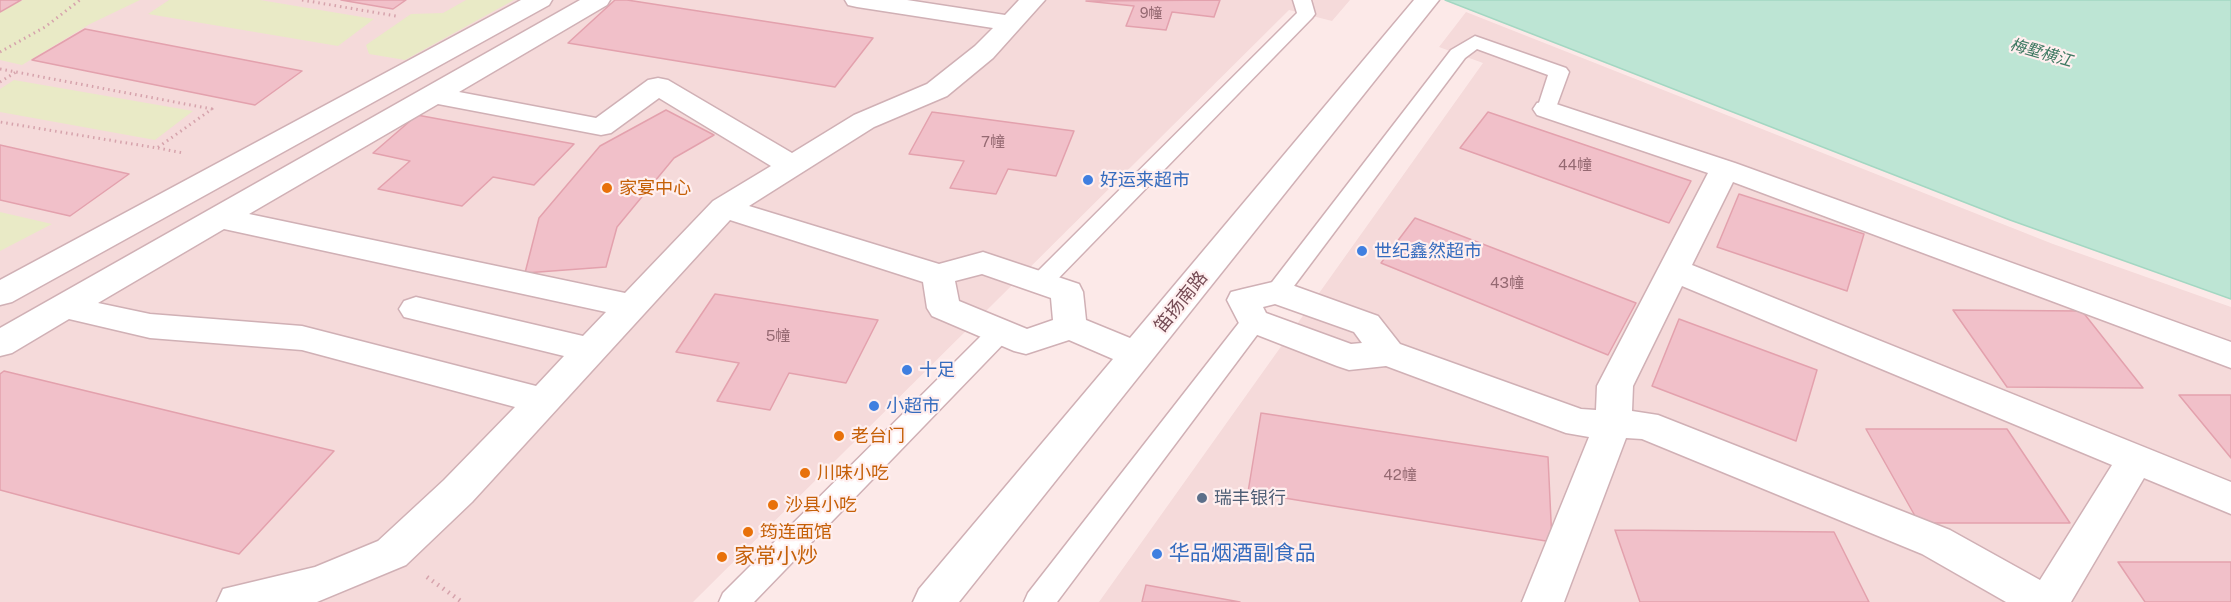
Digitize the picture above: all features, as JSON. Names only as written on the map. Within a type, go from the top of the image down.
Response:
[{"type":"street","points":[[0,294],[540,0]]},
{"type":"street","points":[[0,344],[598,0]]},
{"type":"street","points":[[857,0],[1022,11]]},
{"type":"street","name":"笛扬南路","points":[[934,602],[1427,0]]},
{"type":"street","points":[[238,602],[319,585],[392,553],[458,491],[724,208],[864,121],[937,90],[984,52],[1022,11]]},
{"type":"street","points":[[433,95],[601,127],[658,86],[792,166]]},
{"type":"street","points":[[1547,109],[1725,169],[2231,354]]},
{"type":"street","points":[[1543,602],[1613,424],[1615,386],[1672,269],[1725,169]]},
{"type":"street","points":[[724,208],[938,275],[983,263],[1067,292],[1070,327]]},
{"type":"street","points":[[219,218],[632,306]]},
{"type":"street","points":[[1672,269],[2231,498]]},
{"type":"street","points":[[938,275],[944,308],[1026,342],[1070,327],[1137,355]]},
{"type":"street","points":[[1197,281],[1249,310],[1349,357],[1388,353],[1579,423],[1645,425],[1936,542],[2043,602]]},
{"type":"street","points":[[1249,310],[1277,292],[1366,324],[1388,353]]},
{"type":"street","points":[[64,307],[150,326],[302,338],[543,401]]},
{"type":"street","points":[[416,309],[591,350]]},
{"type":"street","points":[[2049,602],[2136,459]]},
{"type":"lane","points":[[1040,283],[1306,14],[1302,0]]},
{"type":"lane","points":[[1277,292],[1458,54],[1475,42],[1559,72],[1547,109]]},
{"type":"lane","points":[[1039,602],[1249,310]]},
{"type":"lane","points":[[734,602],[1001,331]]},
{"type":"path","points":[[0,52],[45,27],[80,0]]},
{"type":"path","points":[[302,0],[396,16]]},
{"type":"path","points":[[0,69],[212,109],[157,148],[0,122]]},
{"type":"path","points":[[0,82],[16,72]]},
{"type":"shaded area","points":[[0,0],[1350,0],[1332,21],[1289,10],[693,602],[0,602]]},
{"type":"shaded area","points":[[23,0],[140,0],[90,24],[22,65],[0,60],[0,12]]},
{"type":"shaded area","points":[[169,0],[260,0],[374,19],[338,46],[148,14]]},
{"type":"shaded area","points":[[466,0],[514,0],[405,60],[369,54],[366,45],[411,14],[443,13]]},
{"type":"shaded area","points":[[1466,12],[2053,244],[2231,307],[2231,602],[1099,602],[1483,63],[1439,47]]},
{"type":"shaded area","points":[[14,80],[193,111],[155,140],[0,112],[0,89]]},
{"type":"shaded area","points":[[0,212],[52,224],[0,251]]},
{"type":"water","name":"梅墅横江","points":[[1445,0],[2231,0],[2231,299],[2010,220]]},
{"type":"building","points":[[0,0],[21,0],[0,12]]},
{"type":"building","points":[[341,0],[406,0],[393,9]]},
{"type":"building","points":[[615,0],[873,38],[835,87],[568,43]]},
{"type":"building","points":[[1220,0],[1214,17],[1172,12],[1166,30],[1126,26],[1134,6],[1086,1]]},
{"type":"building","points":[[85,29],[302,71],[255,105],[32,60]]},
{"type":"building","name":"家宴中心","points":[[666,110],[714,135],[674,158],[617,227],[606,267],[525,273],[539,218],[600,146]]},
{"type":"building","points":[[932,112],[1074,131],[1056,176],[1008,169],[996,194],[950,188],[964,161],[909,154]]},
{"type":"building","points":[[1488,112],[1691,181],[1669,223],[1460,148]]},
{"type":"building","points":[[417,115],[574,144],[534,185],[493,177],[462,206],[378,189],[410,161],[373,153]]},
{"type":"building","points":[[0,145],[129,174],[70,216],[0,200]]},
{"type":"building","points":[[1739,194],[1864,234],[1847,291],[1717,247]]},
{"type":"building","points":[[1415,218],[1636,303],[1608,355],[1381,263]]},
{"type":"building","points":[[715,294],[878,320],[846,383],[789,373],[770,410],[717,401],[739,363],[676,352]]},
{"type":"building","points":[[1953,310],[2082,311],[2143,388],[2007,387]]},
{"type":"building","points":[[1679,319],[1817,370],[1796,441],[1652,386]]},
{"type":"building","points":[[4,371],[334,451],[239,554],[0,490],[0,374]]},
{"type":"building","points":[[2179,395],[2231,395],[2231,458]]},
{"type":"building","points":[[1261,413],[1548,457],[1552,542],[1248,492]]},
{"type":"building","points":[[1866,429],[2007,429],[2070,523],[1919,523]]},
{"type":"building","points":[[1615,530],[1834,532],[1869,602],[1640,602]]},
{"type":"building","points":[[2118,562],[2231,562],[2231,602],[2145,602]]},
{"type":"building","points":[[1146,585],[1240,602],[1142,602]]},
{"type":"place","name":"好运来超市","points":[[1088,180]]},
{"type":"place","name":"家宴中心","points":[[607,188]]},
{"type":"place","name":"世纪鑫然超市","points":[[1362,251]]},
{"type":"place","name":"十足","points":[[907,370]]},
{"type":"place","name":"小超市","points":[[874,406]]},
{"type":"place","name":"老台门","points":[[839,436]]},
{"type":"place","name":"川味小吃","points":[[805,473]]},
{"type":"place","name":"瑞丰银行","points":[[1202,498]]},
{"type":"place","name":"沙县小吃","points":[[773,505]]},
{"type":"place","name":"筠连面馆","points":[[748,532]]},
{"type":"place","name":"华品烟酒副食品","points":[[1157,554]]},
{"type":"place","name":"家常小炒","points":[[722,557]]}]
